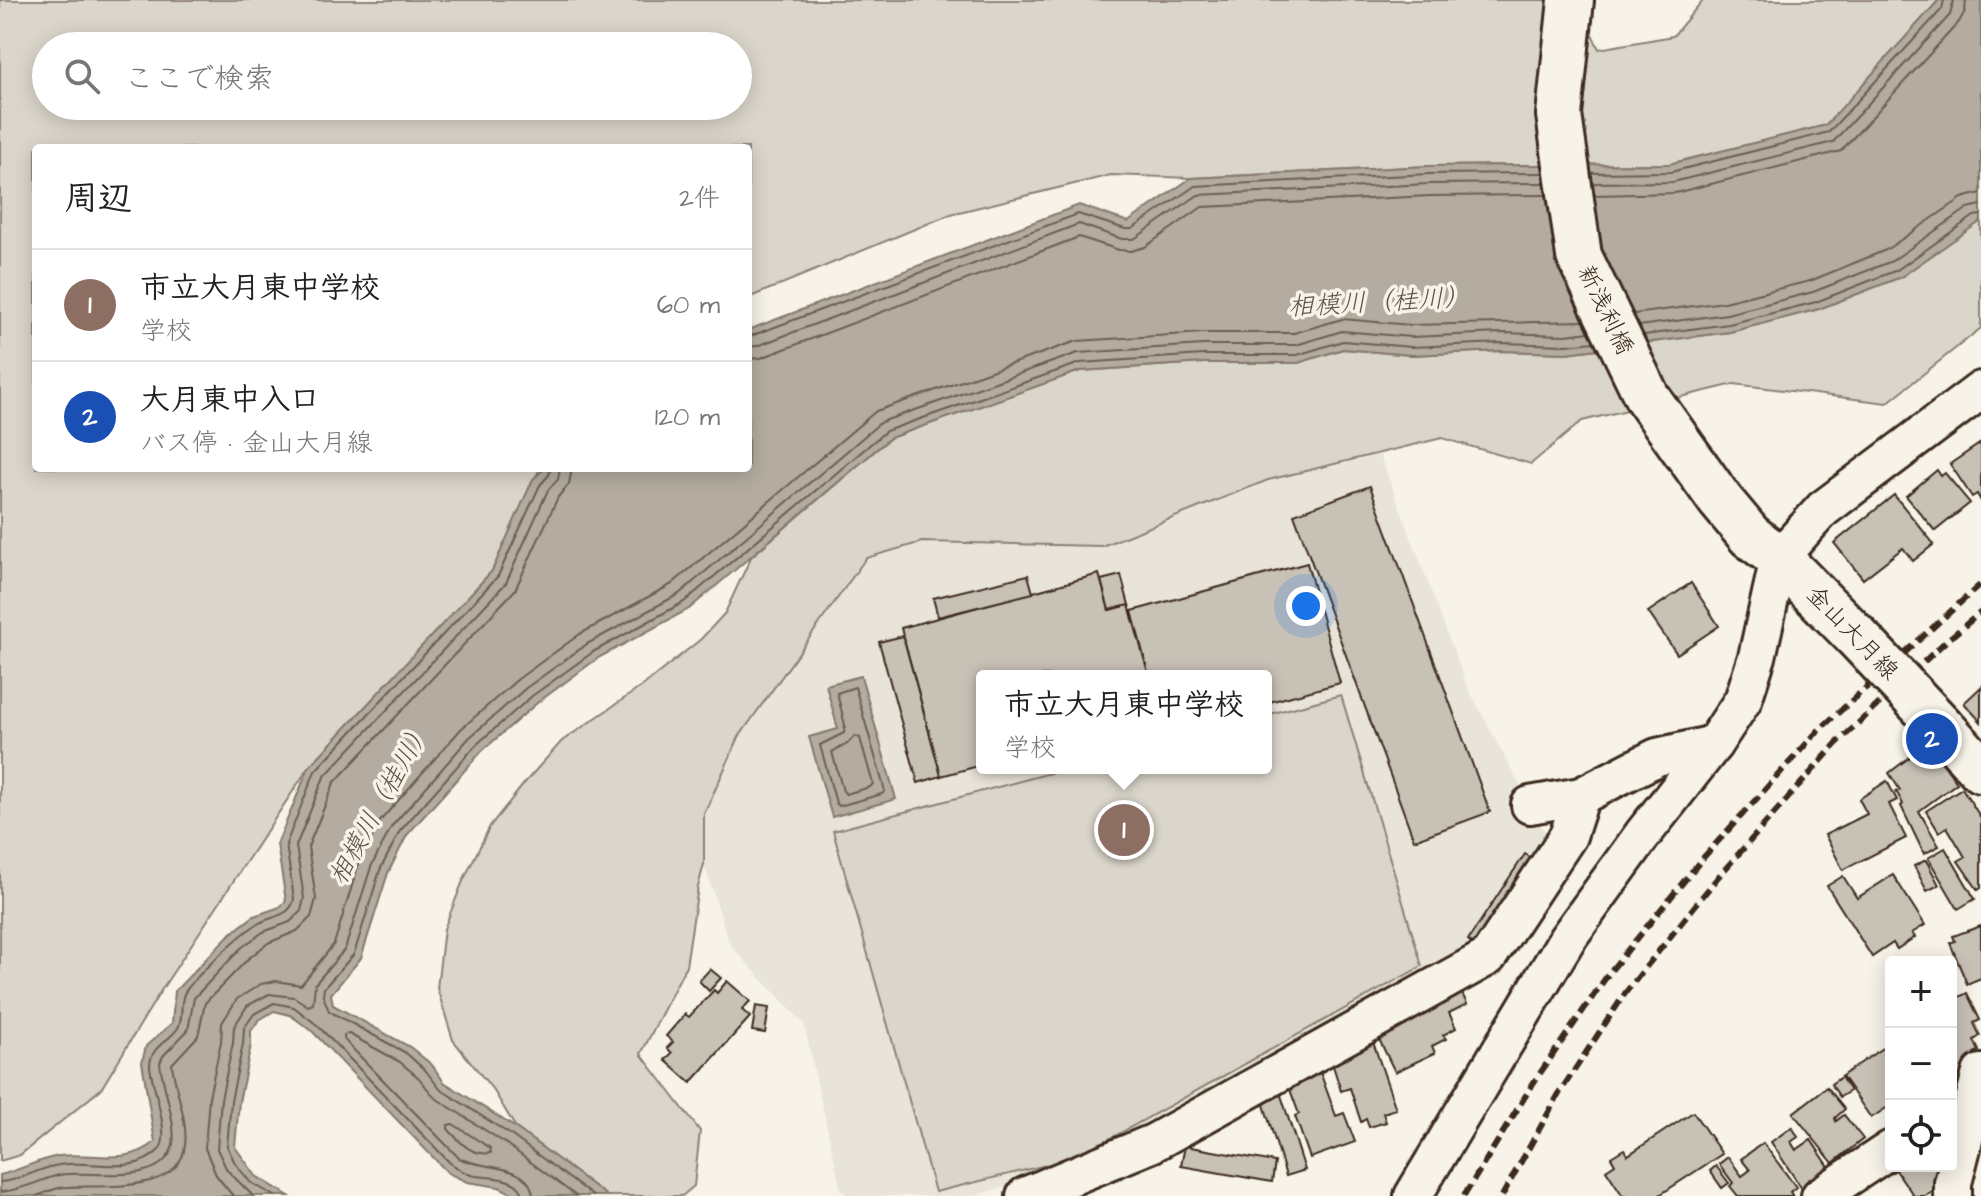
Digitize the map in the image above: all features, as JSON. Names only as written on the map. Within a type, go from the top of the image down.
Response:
[{"type":"main road","name":"新浅利橋","points":[[1571,0],[1559,115],[1579,256],[1647,397],[1720,500]]},
{"type":"main road","name":"金山大月線","points":[[1720,500],[1750,536],[1779,558],[1981,770]]},
{"type":"street","points":[[1418,1189],[1501,1045],[1567,939],[1643,834],[1714,744],[1743,700],[1757,657],[1779,558],[1823,509],[1981,390]]},
{"type":"street","points":[[1530,805],[1581,796],[1657,757],[1714,744]]},
{"type":"street","points":[[1025,1196],[1153,1143],[1488,957],[1568,836],[1581,796]]},
{"type":"street","points":[[1953,1196],[1969,1093]]},
{"type":"street","points":[[1820,1196],[1885,1153]]},
{"type":"shaded area","points":[[0,0],[1576,0],[1599,49],[1673,36],[1703,0],[1939,0],[1827,125],[1669,164],[1429,166],[1191,178],[1111,175],[951,214],[752,296],[752,144],[32,144],[32,472],[538,472],[492,571],[309,767],[162,989],[101,1089],[20,1155],[0,1161]]},
{"type":"shaded area","points":[[1981,221],[1981,328],[1887,403],[1734,384],[1582,421],[1531,464],[1442,438],[1268,480],[1102,546],[922,542],[866,558],[739,737],[704,814],[704,864],[686,966],[641,1054],[700,1131],[694,1186],[682,1196],[607,1196],[516,1128],[494,1091],[453,1040],[437,988],[444,929],[490,826],[562,741],[641,687],[701,639],[725,613],[751,557],[890,438],[1080,371],[1204,363],[1298,363],[1343,349],[1411,355],[1501,351],[1567,353],[1730,332],[1819,309],[1900,277]]},
{"type":"shaded area","points":[[1380,455],[1467,686],[1552,846],[1481,952],[1077,1166],[973,1196],[848,1196],[841,1190],[804,1024],[730,945],[704,864],[703,814],[739,737],[866,558],[922,542],[1102,546],[1268,480]]},
{"type":"shaded area","points":[[1341,695],[1422,966],[1075,1158],[935,1192],[833,831],[1047,774],[1272,774],[1272,713]]},
{"type":"water","name":"相模川（桂川）","points":[[1939,0],[1981,0],[1981,221],[1901,277],[1819,309],[1730,332],[1567,353],[1501,351],[1411,355],[1343,349],[1298,363],[1204,363],[1080,371],[890,438],[689,609],[598,658],[537,703],[482,751],[407,835],[388,873],[361,958],[331,994],[333,1005],[410,1047],[432,1065],[444,1082],[516,1128],[607,1196],[518,1196],[499,1187],[467,1182],[448,1173],[312,1031],[290,1015],[274,1011],[259,1020],[251,1031],[235,1147],[256,1176],[289,1196],[0,1196],[0,1175],[37,1162],[71,1155],[133,1154],[155,1142],[142,1062],[146,1046],[172,1023],[175,991],[229,935],[254,916],[280,907],[286,901],[277,844],[309,767],[492,571],[533,479],[541,472],[752,472],[752,328],[1079,205],[1128,222],[1191,178],[1429,166],[1669,164],[1826,125]]},
{"type":"water","points":[[861,676],[896,799],[832,817],[809,737],[838,729],[826,685]]},
{"type":"building","points":[[1981,443],[1981,501],[1977,494],[1972,497],[1950,464]]},
{"type":"building","points":[[1937,470],[1941,476],[1945,473],[1970,503],[1935,531],[1906,496]]},
{"type":"building","points":[[1370,486],[1490,812],[1414,840],[1294,514]]},
{"type":"building","points":[[1894,495],[1934,544],[1913,561],[1903,548],[1863,579],[1834,543]]},
{"type":"building","points":[[1307,563],[1340,683],[1272,701],[1272,670],[1147,670],[1132,611]]},
{"type":"building","points":[[1099,574],[1109,610],[1129,605],[1147,670],[976,670],[976,767],[941,776],[901,628]]},
{"type":"building","points":[[1028,575],[1033,593],[938,617],[933,598]]},
{"type":"building","points":[[1121,575],[1129,605],[1109,610],[1101,580]]},
{"type":"building","points":[[1691,583],[1719,626],[1677,654],[1648,612]]},
{"type":"building","points":[[903,636],[941,776],[918,783],[879,642]]},
{"type":"building","points":[[1981,687],[1981,722],[1964,703]]},
{"type":"building","points":[[1928,743],[1957,783],[1919,811],[1939,846],[1924,854],[1901,806],[1903,804],[1896,791],[1900,790],[1889,773]]},
{"type":"building","points":[[1887,781],[1897,800],[1889,804],[1906,838],[1843,870],[1825,835],[1867,814],[1859,799]]},
{"type":"building","points":[[1962,788],[1981,818],[1981,888],[1978,890],[1958,861],[1965,857],[1947,827],[1939,832],[1926,811]]},
{"type":"building","points":[[1945,848],[1975,899],[1958,909],[1928,858]]},
{"type":"building","points":[[1525,854],[1538,862],[1480,949],[1468,940]]},
{"type":"building","points":[[1926,860],[1939,885],[1927,891],[1914,866]]},
{"type":"building","points":[[1893,875],[1925,925],[1912,933],[1915,937],[1897,949],[1893,943],[1872,957],[1827,886],[1843,876],[1857,898]]},
{"type":"building","points":[[1981,926],[1981,978],[1967,984],[1950,943],[1955,941],[1953,936]]},
{"type":"building","points":[[710,969],[721,978],[709,991],[699,981]]},
{"type":"building","points":[[727,981],[750,1001],[742,1010],[750,1017],[691,1083],[665,1060],[672,1053],[667,1048],[673,1042],[666,1036],[685,1014],[689,1017],[714,990],[717,993]]},
{"type":"building","points":[[1460,989],[1467,1004],[1449,1013],[1456,1028],[1443,1035],[1446,1039],[1432,1046],[1435,1053],[1395,1072],[1377,1035],[1437,1006],[1435,1000]]},
{"type":"building","points":[[1967,993],[1980,1020],[1974,1023],[1980,1036],[1974,1040],[1979,1051],[1974,1053],[1977,1059],[1974,1068],[1957,1077],[1957,1028],[1957,998]]},
{"type":"building","points":[[756,1006],[769,1008],[765,1033],[752,1031]]},
{"type":"building","points":[[1372,1039],[1396,1109],[1383,1113],[1386,1122],[1369,1127],[1366,1119],[1361,1122],[1350,1088],[1341,1091],[1329,1053]]},
{"type":"building","points":[[1885,1046],[1885,1109],[1871,1118],[1842,1076]]},
{"type":"building","points":[[1320,1072],[1336,1116],[1344,1113],[1355,1142],[1310,1158],[1295,1116],[1299,1114],[1288,1084]]},
{"type":"building","points":[[1841,1077],[1850,1091],[1840,1097],[1831,1084]]},
{"type":"building","points":[[1827,1087],[1845,1109],[1835,1118],[1836,1121],[1844,1115],[1863,1139],[1833,1163],[1793,1113]]},
{"type":"building","points":[[1279,1089],[1305,1170],[1286,1176],[1261,1095]]},
{"type":"building","points":[[1693,1112],[1722,1154],[1658,1196],[1623,1196],[1606,1170],[1615,1164],[1611,1157],[1624,1149],[1628,1155]]},
{"type":"building","points":[[1792,1127],[1798,1137],[1791,1142],[1796,1150],[1811,1140],[1830,1168],[1804,1192],[1771,1142]]},
{"type":"building","points":[[1763,1143],[1796,1187],[1790,1192],[1793,1196],[1738,1196],[1730,1186],[1733,1183],[1719,1164],[1728,1157],[1742,1176],[1750,1170],[1741,1159]]},
{"type":"building","points":[[1185,1146],[1275,1162],[1272,1182],[1181,1166]]},
{"type":"building","points":[[1716,1166],[1729,1183],[1722,1188],[1710,1171]]},
{"type":"building","points":[[1897,1172],[1946,1172],[1944,1185],[1925,1196],[1914,1196]]},
{"type":"railway","points":[[1464,1196],[1534,1082],[1609,973],[1702,859],[1818,731],[1981,584]]},
{"type":"railway","points":[[1502,1196],[1560,1092],[1626,992],[1718,877],[1836,744],[1981,612]]},
{"type":"place","name":"大月東中入口","points":[[1932,739]]},
{"type":"place","name":"市立大月東中学校","points":[[1124,830]]}]
